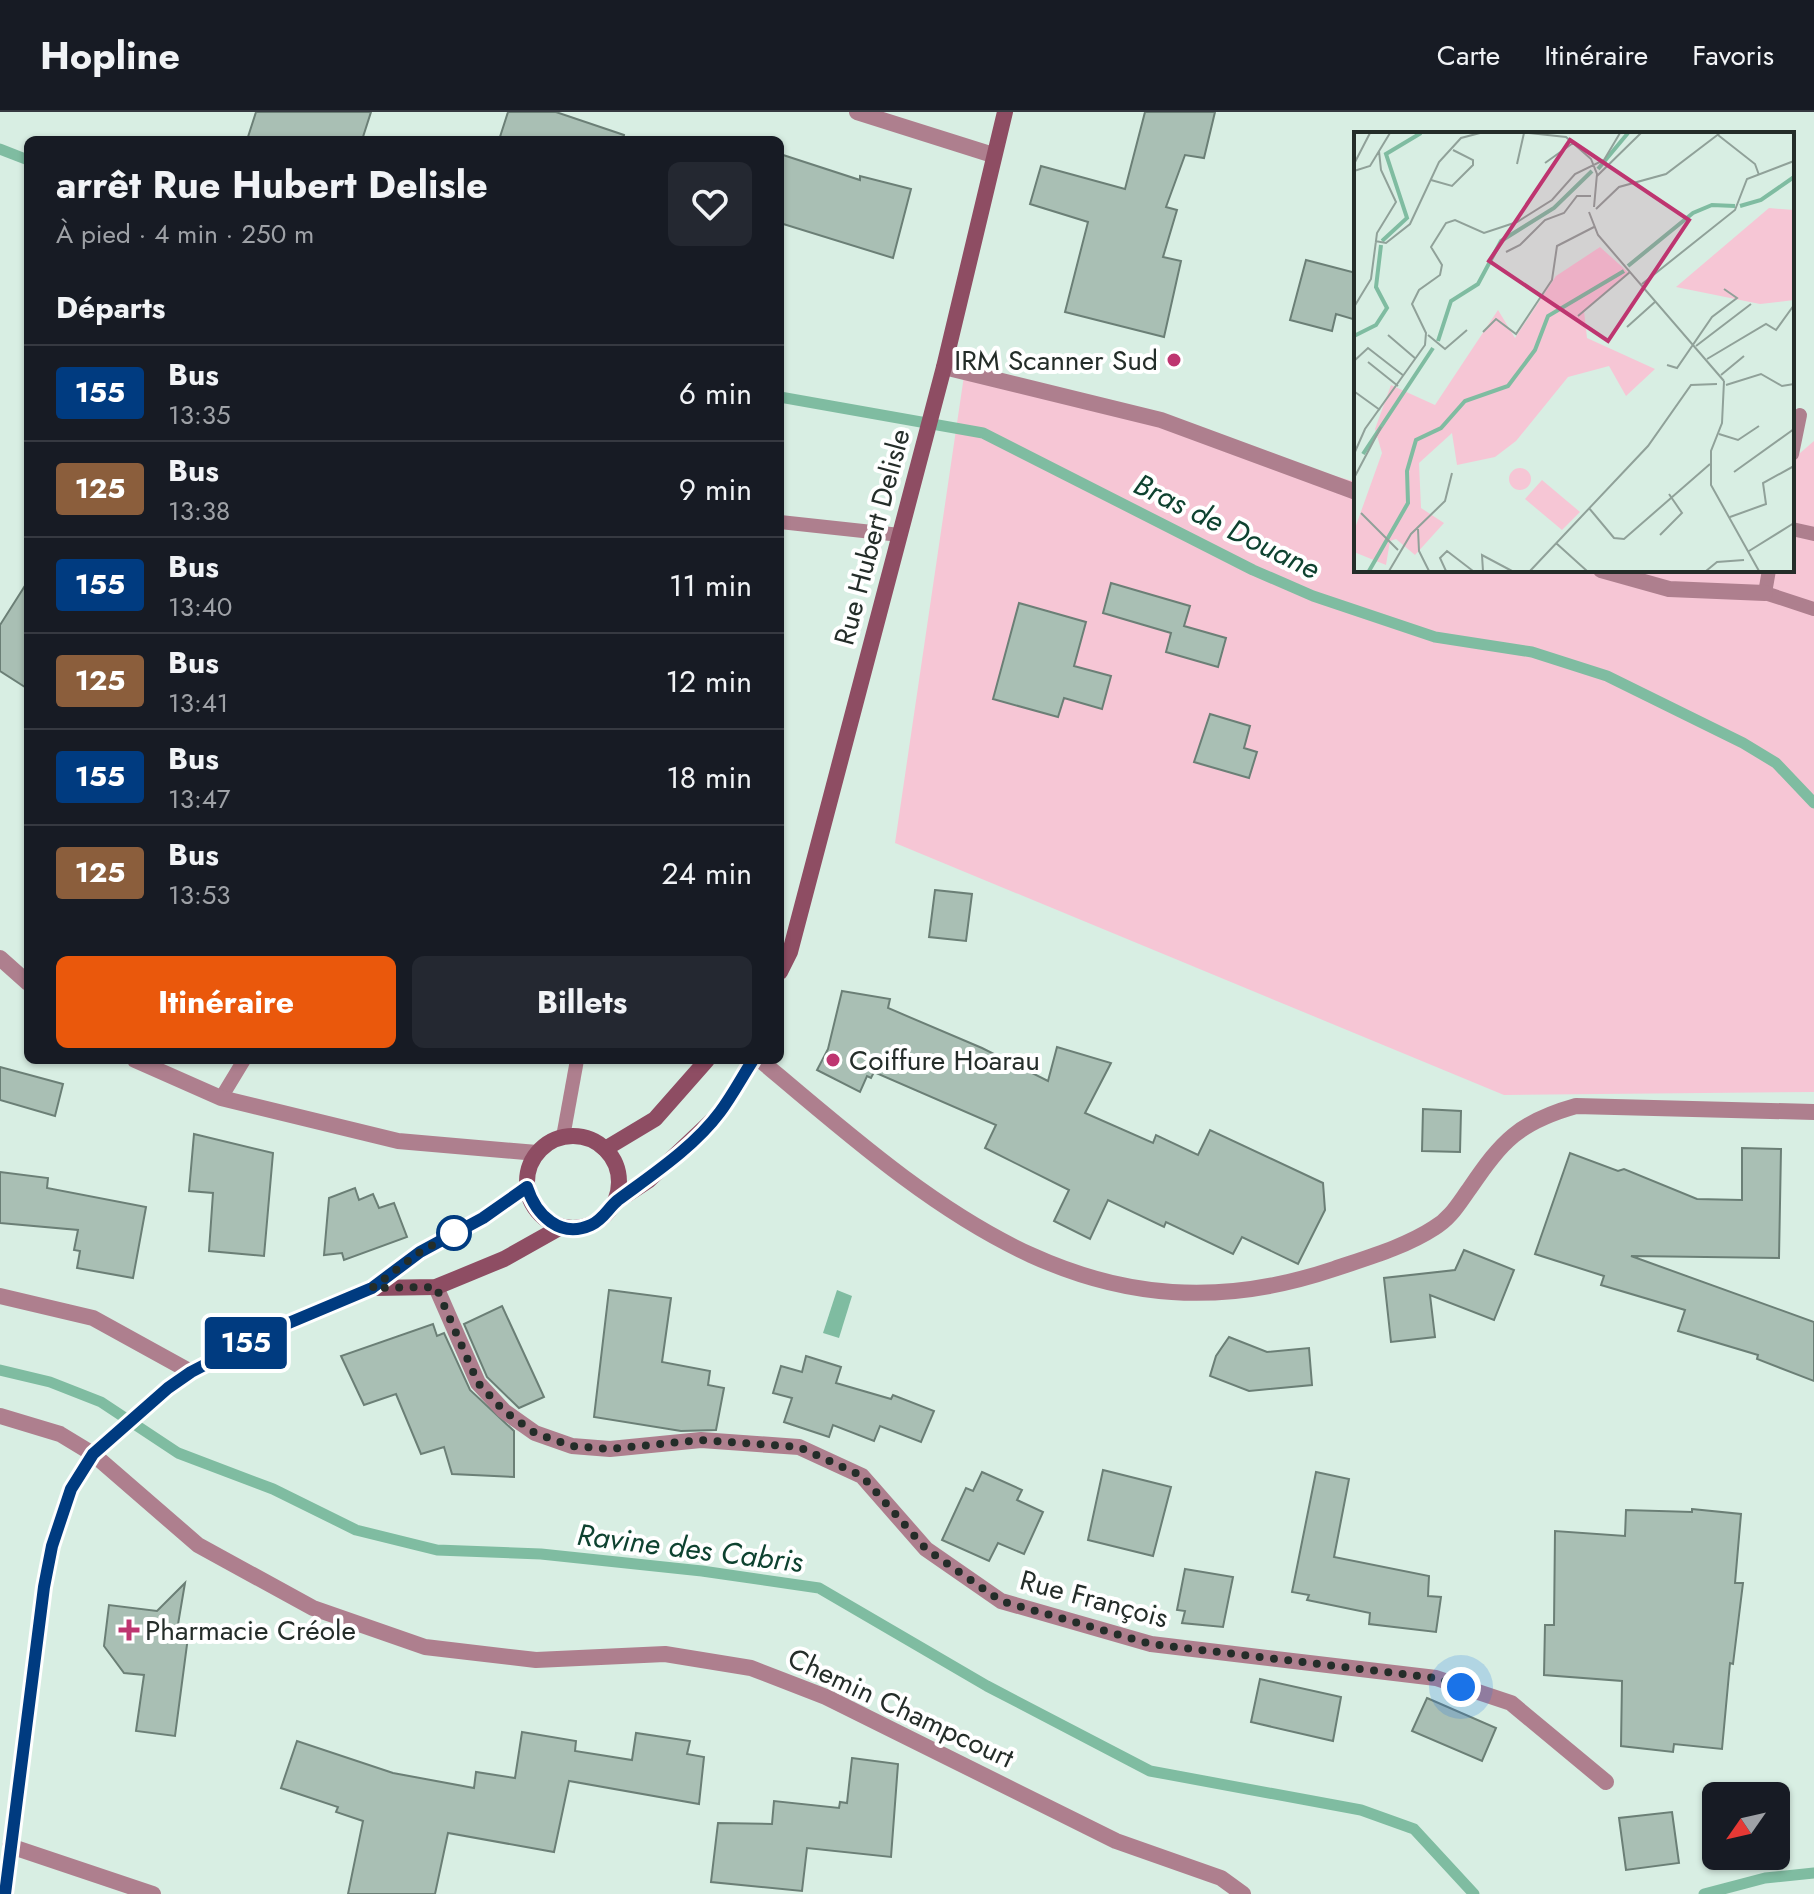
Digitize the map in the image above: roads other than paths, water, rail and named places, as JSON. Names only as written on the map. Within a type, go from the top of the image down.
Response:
[{"type":"main road","name":"Rue Hubert Delisle","points":[[784,962],[793,941],[944,367],[1005,112]]},
{"type":"main road","points":[[605,1149],[655,1119],[703,1064]]},
{"type":"main road","points":[[614,1203],[618,1175],[605,1149],[593,1141],[563,1137],[548,1143],[537,1153],[528,1169],[527,1187],[533,1205],[545,1219],[561,1227],[577,1229],[592,1225],[605,1216],[614,1203],[649,1180],[719,1114],[750,1064]]},
{"type":"main road","points":[[5,1894],[52,1546],[71,1489],[93,1454],[168,1388],[191,1372],[272,1330],[372,1288],[420,1252],[483,1218],[527,1187]]},
{"type":"main road","points":[[372,1288],[436,1287],[504,1259],[561,1227]]},
{"type":"street","points":[[857,112],[993,155]]},
{"type":"street","points":[[944,367],[1161,420],[1354,491]]},
{"type":"street","points":[[1608,572],[1669,589],[1765,593]]},
{"type":"street","points":[[0,958],[24,979]]},
{"type":"street","points":[[144,1064],[221,1098],[398,1141],[537,1153]]},
{"type":"street","points":[[765,1064],[920,1189],[1007,1246],[1065,1270],[1126,1288],[1186,1294],[1243,1293],[1291,1283],[1374,1255],[1434,1229],[1456,1210],[1508,1137],[1539,1116],[1576,1106],[1814,1112]]},
{"type":"street","name":"Rue François","points":[[436,1287],[478,1383],[504,1411],[535,1433],[572,1446],[610,1449],[701,1440],[799,1447],[862,1476],[926,1549],[1001,1601],[1151,1644],[1436,1678],[1511,1703],[1606,1782]]},
{"type":"street","points":[[0,1296],[93,1318],[191,1372]]},
{"type":"street","name":"Chemin Champcourt","points":[[0,1416],[60,1434],[93,1454],[198,1545],[313,1608],[425,1647],[536,1660],[665,1654],[751,1668],[826,1697],[1116,1841],[1221,1878],[1243,1894]]},
{"type":"street","points":[[10,1846],[153,1894]]},
{"type":"lane","points":[[1794,444],[1800,415]]},
{"type":"lane","points":[[784,522],[900,535]]},
{"type":"lane","points":[[1794,529],[1814,534]]},
{"type":"lane","points":[[1769,572],[1765,593],[1814,609]]},
{"type":"lane","points":[[221,1098],[242,1064]]},
{"type":"lane","points":[[563,1137],[576,1064]]},
{"type":"waterway","name":"Bras de Douane","points":[[0,149],[24,158]]},
{"type":"waterway","name":"Bras de Douane","points":[[784,398],[983,433],[1253,570],[1313,596],[1435,637],[1532,652],[1607,676],[1743,743],[1776,763],[1814,803]]},
{"type":"waterway","name":"Ravine des Cabris","points":[[0,1370],[50,1382],[101,1402],[178,1453],[273,1489],[356,1530],[437,1550],[541,1554],[702,1571],[819,1588],[987,1686],[1150,1771],[1361,1810],[1414,1829],[1474,1894]]},
{"type":"waterway","name":"Ravine des Cabris","points":[[1704,1894],[1765,1878],[1814,1873]]},
{"type":"place","name":"IRM Scanner Sud","points":[[1174,360]]},
{"type":"place","name":"Coiffure Hoarau","points":[[833,1060]]},
{"type":"place","name":"Pharmacie Créole","points":[[129,1630]]}]
